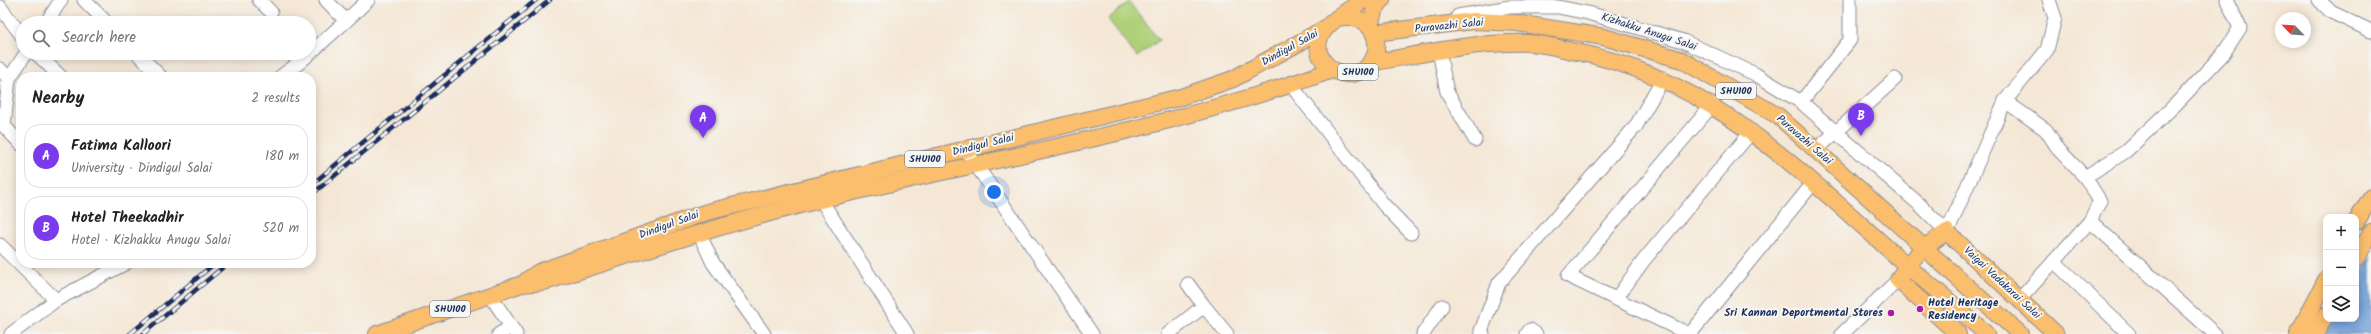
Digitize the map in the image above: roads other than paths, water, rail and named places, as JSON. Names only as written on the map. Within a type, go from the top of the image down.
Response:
[{"type":"main road","points":[[1338,18],[1364,0]]},
{"type":"main road","points":[[1372,30],[1374,11],[1382,0]]},
{"type":"main road","points":[[1338,18],[1356,17],[1372,30]]},
{"type":"main road","name":"SHU100","points":[[1338,18],[1324,29],[1319,46],[1321,56],[1332,70],[1344,74],[1357,72],[1370,63],[1376,48],[1372,30]]},
{"type":"main road","name":"Puravazhi Salai","points":[[1372,30],[1415,29],[1474,21],[1518,23],[1604,38],[1682,60],[1778,116],[2020,334]]},
{"type":"main road","name":"Dindigul Salai","points":[[522,284],[539,272],[707,212],[1188,94],[1233,79],[1324,29]]},
{"type":"main road","name":"Puravazhi Salai","points":[[1370,63],[1439,51],[1463,45],[1531,43],[1601,56],[1663,78],[1713,104],[1752,131],[1814,182],[1906,265],[1986,334]]},
{"type":"main road","name":"Dindigul Salai","points":[[377,334],[522,284],[544,282],[699,233],[821,200],[1190,115],[1292,85],[1332,70]]},
{"type":"main road","points":[[2359,217],[2371,197]]},
{"type":"main road","points":[[1947,232],[1924,246],[1906,265],[1898,280],[1954,333]]},
{"type":"main road","name":"Vaigai Vadakarai Salai","points":[[1947,232],[2056,334]]},
{"type":"main road","points":[[2359,254],[2371,232]]},
{"type":"main road","points":[[2298,334],[2323,286]]},
{"type":"main road","points":[[2315,334],[2323,319]]},
{"type":"street","points":[[84,0],[100,16]]},
{"type":"street","points":[[260,0],[271,12]]},
{"type":"street","points":[[326,0],[346,21]]},
{"type":"street","points":[[316,48],[368,0]]},
{"type":"street","points":[[1801,102],[1850,40],[1850,0]]},
{"type":"street","points":[[1947,232],[2005,100],[2047,50],[2055,18],[2049,0]]},
{"type":"street","points":[[2085,177],[2125,152],[2175,105],[2223,54],[2240,28],[2227,0]]},
{"type":"street","points":[[2319,0],[2331,12],[2371,31]]},
{"type":"street","points":[[49,16],[55,3]]},
{"type":"street","points":[[0,7],[16,28]]},
{"type":"street","name":"Kizhakku Anugu Salai","points":[[1415,29],[1418,22],[1510,7],[1558,7],[1588,13],[1683,41],[1755,74],[1801,102],[1920,204],[1947,232]]},
{"type":"street","points":[[1439,51],[1447,92],[1475,140]]},
{"type":"street","points":[[16,141],[2,131],[9,79],[21,60]]},
{"type":"street","points":[[44,60],[57,72]]},
{"type":"street","points":[[144,60],[156,72]]},
{"type":"street","points":[[287,72],[303,60]]},
{"type":"street","points":[[0,69],[9,79]]},
{"type":"street","points":[[1483,334],[1481,331],[1499,283],[1636,126],[1663,78]]},
{"type":"street","points":[[1816,150],[1895,79]]},
{"type":"street","points":[[1292,85],[1384,205],[1411,234]]},
{"type":"street","points":[[2005,100],[2046,130],[2059,150],[2085,177],[2100,201],[2090,221],[2020,299]]},
{"type":"street","points":[[1713,104],[1568,276],[1689,334],[1814,182]]},
{"type":"street","points":[[1616,299],[1644,260],[1752,131]]},
{"type":"street","points":[[965,149],[1092,334]]},
{"type":"street","points":[[821,200],[907,334]]},
{"type":"street","points":[[2090,221],[2215,334]]},
{"type":"street","points":[[699,233],[713,263],[764,334]]},
{"type":"street","points":[[0,244],[16,260]]},
{"type":"street","points":[[2054,261],[2129,334]]},
{"type":"street","points":[[24,268],[56,300]]},
{"type":"street","points":[[11,334],[56,300],[117,268]]},
{"type":"street","points":[[1842,334],[1898,280]]},
{"type":"street","points":[[1188,284],[1227,334]]},
{"type":"street","points":[[490,295],[514,330],[500,334]]},
{"type":"street","points":[[1168,334],[1204,306]]},
{"type":"street","points":[[1423,334],[1442,306]]},
{"type":"street","points":[[1527,334],[1530,330],[1536,334]]},
{"type":"water","points":[[2371,255],[2371,334],[2325,334],[2332,322],[2359,322],[2359,276]]},
{"type":"railway","points":[[316,181],[536,0]]},
{"type":"railway","points":[[316,191],[550,0]]},
{"type":"railway","points":[[130,334],[209,268]]},
{"type":"railway","points":[[143,334],[222,268]]},
{"type":"place","name":"Hotel Theekadhir","points":[[1861,136]]},
{"type":"place","name":"Fatima Kalloori","points":[[703,138]]},
{"type":"place","name":"Hotel Heritage Residency","points":[[1920,309]]},
{"type":"place","name":"Sri Kannan Deportmental Stores","points":[[1891,313]]}]
